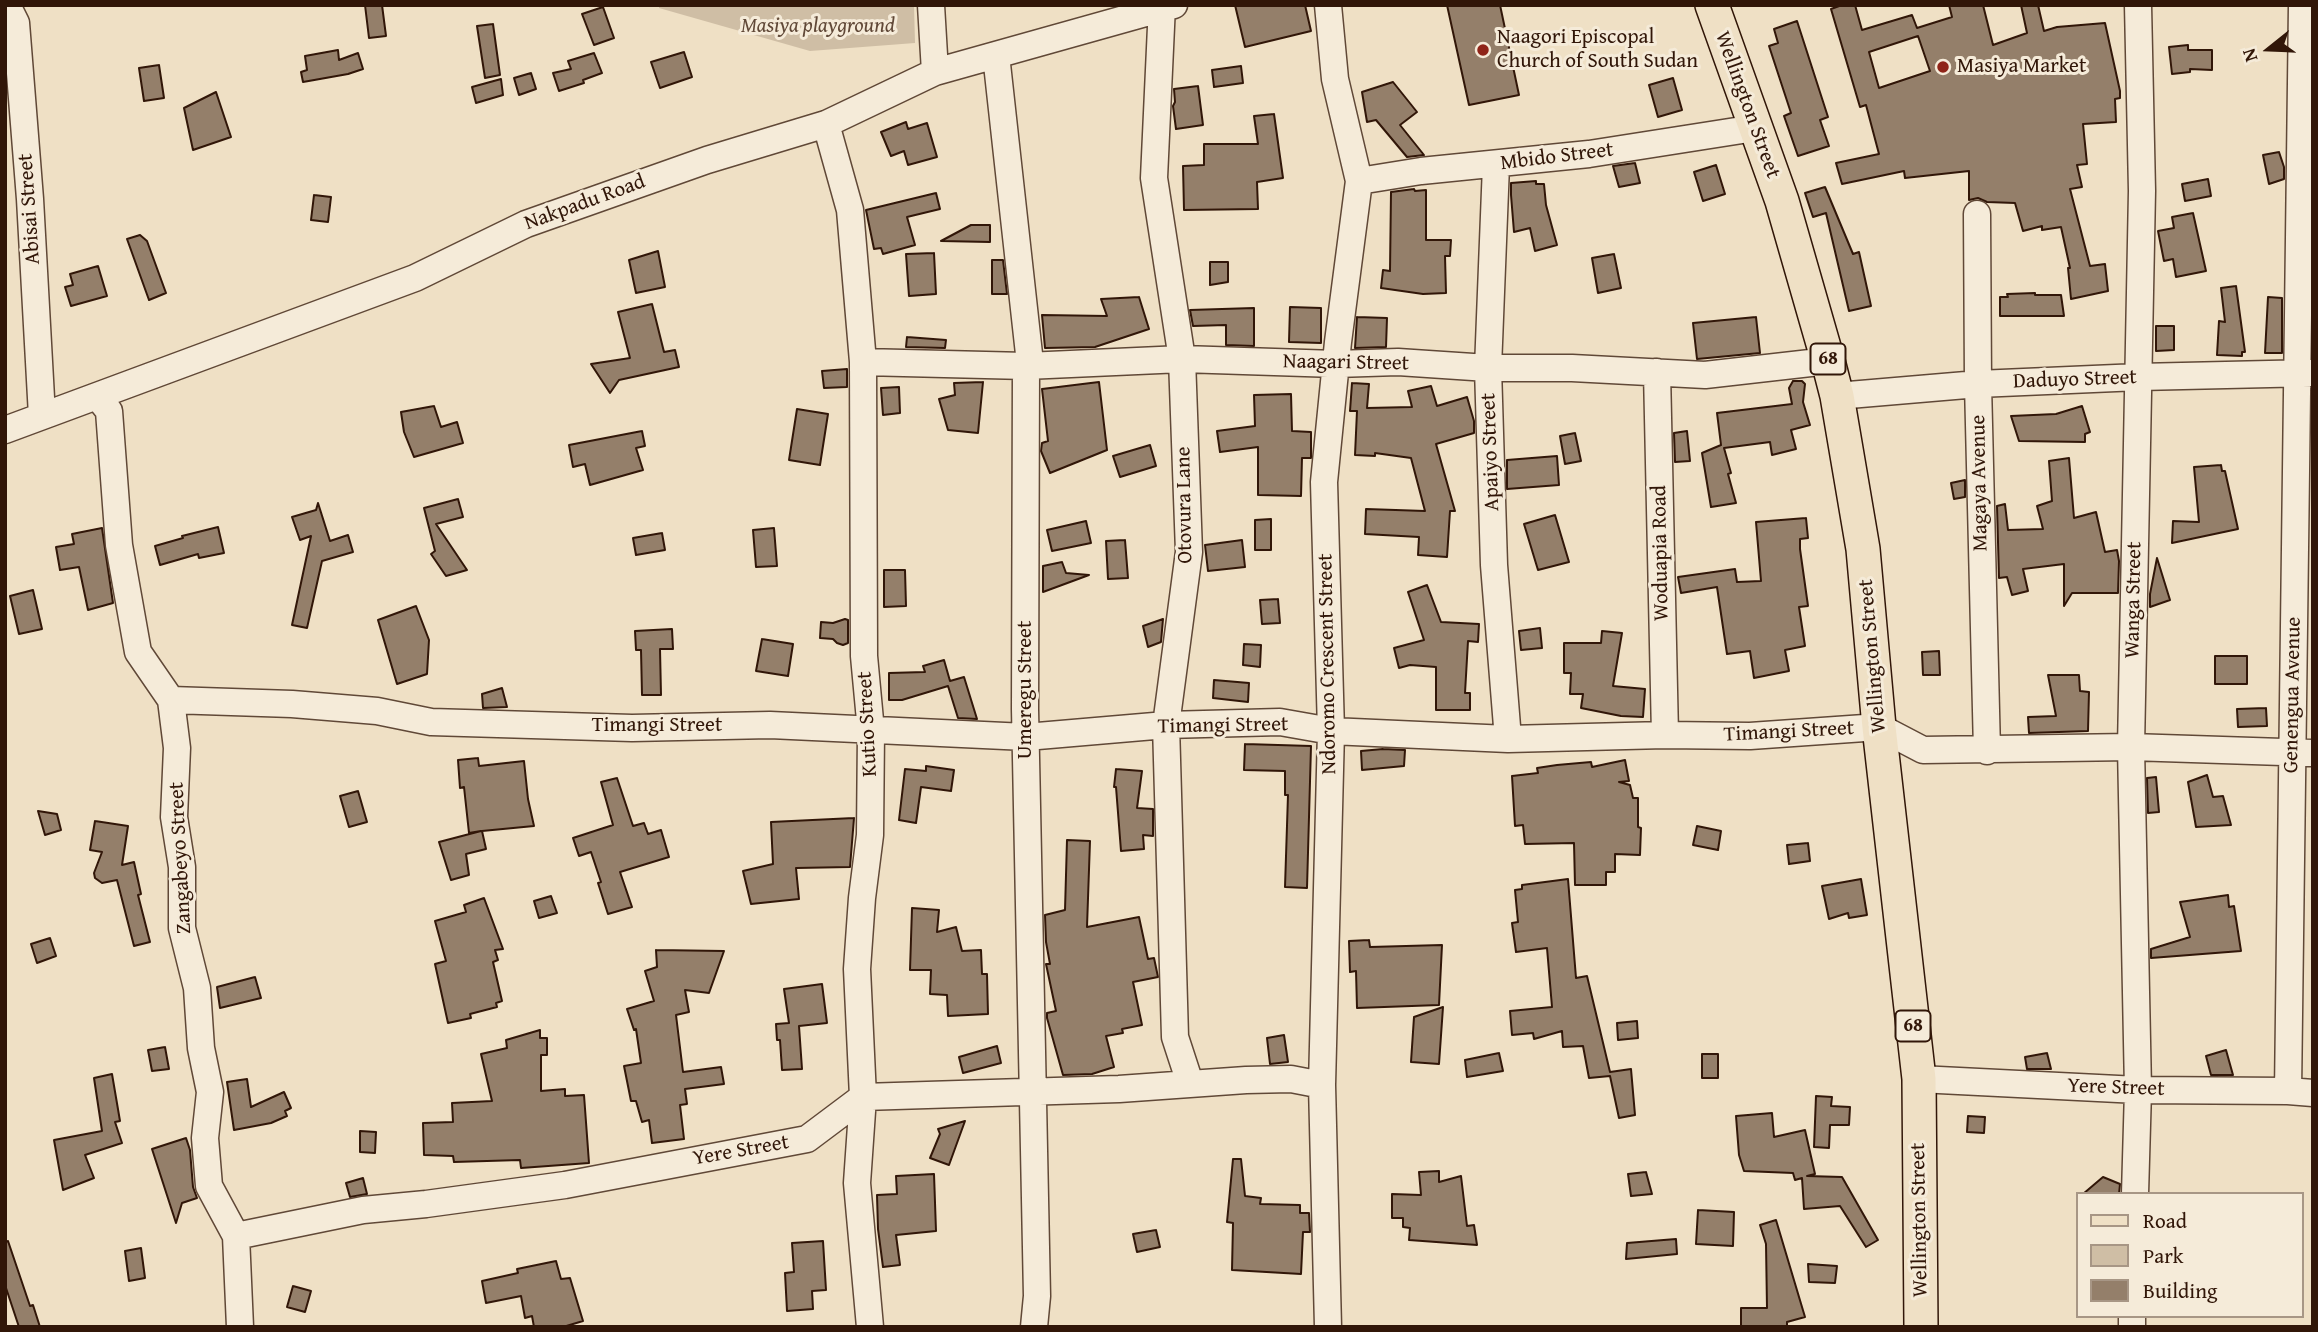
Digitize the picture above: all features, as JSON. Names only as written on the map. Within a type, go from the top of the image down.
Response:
[{"type":"main road","name":"Wellington Street","points":[[1712,5],[1782,201],[1838,396],[1863,549],[1879,727],[1919,1079],[1921,1327]]},
{"type":"street","name":"Abisai Street","points":[[7,5],[16,23],[30,199],[41,416]]},
{"type":"street","points":[[932,5],[935,72]]},
{"type":"street","name":"Ndoromo Crescent Street","points":[[1328,5],[1335,79],[1359,181],[1324,482],[1331,731],[1322,1085],[1328,1327]]},
{"type":"street","name":"Wanga Street","points":[[2135,1192],[2138,1090],[2131,747],[2142,191],[2138,5]]},
{"type":"street","name":"Genengua Avenue","points":[[2300,1092],[2305,373],[2302,5]]},
{"type":"street","name":"Nakpadu Road","points":[[5,430],[415,278],[526,224],[707,160],[826,124],[935,72],[1166,7]]},
{"type":"street","name":"Otovura Lane","points":[[1166,7],[1154,178],[1182,359],[1189,552],[1166,725],[1175,1037],[1190,1083]]},
{"type":"street","name":"Umeregu Street","points":[[996,55],[1029,354],[1026,366],[1026,737],[1037,1296],[1034,1327]]},
{"type":"street","name":"Kutio Street","points":[[826,124],[850,210],[863,362],[864,656],[871,731],[870,835],[857,969],[863,1097],[857,1183],[870,1327]]},
{"type":"street","name":"Mbido Street","points":[[1359,181],[1421,171],[1589,154],[1755,128]]},
{"type":"street","name":"Apaiyo Street","points":[[1496,165],[1488,368],[1494,565],[1508,739]]},
{"type":"street","name":"Magaya Avenue","points":[[1976,214],[1987,751]]},
{"type":"street","name":"Naagari Street","points":[[863,362],[1026,366],[1182,359],[1336,364],[1398,362],[1488,368],[1572,368],[1705,375],[1828,360]]},
{"type":"street","name":"Woduapia Road","points":[[1657,372],[1665,735]]},
{"type":"street","name":"Daduyo Street","points":[[1838,396],[1978,384],[2305,373]]},
{"type":"street","name":"Zangabeyo Street","points":[[97,396],[109,411],[119,545],[138,652],[171,700],[177,748],[174,817],[183,867],[182,928],[197,988],[201,1048],[210,1092],[205,1138],[209,1186],[236,1236],[240,1327]]},
{"type":"street","name":"Timangi Street","points":[[171,700],[292,704],[377,711],[431,722],[632,728],[769,725],[1026,737],[1166,725],[1280,722],[1331,731],[1508,739],[1751,736],[1879,727],[1923,750],[2131,747],[2302,754]]},
{"type":"street","points":[[863,1097],[1034,1093],[1291,1079],[1322,1085]]},
{"type":"street","name":"Yere Street","points":[[1919,1079],[2138,1090],[2300,1092]]},
{"type":"street","name":"Yere Street","points":[[236,1236],[363,1210],[565,1185],[807,1139],[863,1097]]},
{"type":"green space","name":"Masiya playground","points":[[659,5],[914,5],[915,43],[810,51],[659,8]]},
{"type":"building","points":[[365,5],[382,5],[386,36],[369,38]]},
{"type":"building","points":[[1235,5],[1305,5],[1311,31],[1245,47]]},
{"type":"building","name":"Naagori Episcopal Church of South Sudan","points":[[1447,5],[1500,5],[1519,95],[1469,105]]},
{"type":"building","points":[[1842,5],[1855,5],[1862,30],[1912,15],[1917,28],[1952,17],[1949,5],[1983,5],[1993,45],[2027,33],[2021,5],[2038,5],[2044,31],[2057,27],[2105,23],[2120,91],[2120,98],[2115,99],[2116,122],[2083,124],[2087,164],[2077,165],[2082,187],[2070,189],[2090,266],[2105,264],[2108,291],[2071,299],[2070,268],[2061,227],[2042,230],[2042,226],[2023,231],[2015,203],[1987,202],[1978,198],[1969,200],[1969,171],[1905,178],[1904,171],[1842,184],[1836,163],[1879,154],[1866,105],[1860,107],[1831,9]],"holes":[[[1918,36],[1930,71],[1879,88],[1869,52]]]},
{"type":"building","points":[[603,7],[614,38],[594,45],[582,14]]},
{"type":"building","points":[[1797,21],[1828,117],[1820,120],[1829,146],[1798,156],[1784,116],[1791,113],[1769,46],[1778,43],[1774,29]]},
{"type":"building","points":[[493,24],[500,75],[485,78],[477,26]]},
{"type":"building","points":[[2188,45],[2188,50],[2212,50],[2212,70],[2190,69],[2190,72],[2172,74],[2169,47]]},
{"type":"building","points":[[338,50],[339,60],[358,53],[363,69],[303,82],[301,72],[307,70],[305,56]]},
{"type":"building","points":[[684,52],[692,77],[660,88],[651,62]]},
{"type":"building","points":[[594,53],[602,73],[583,80],[584,83],[559,91],[553,73],[571,69],[568,61]]},
{"type":"building","points":[[159,65],[164,98],[144,101],[139,68]]},
{"type":"building","points":[[1241,66],[1243,83],[1214,87],[1212,70]]},
{"type":"building","points":[[531,73],[536,89],[519,95],[514,78]]},
{"type":"building","points":[[1673,78],[1682,110],[1658,117],[1649,85]]},
{"type":"building","points":[[501,79],[503,95],[476,103],[472,87]]},
{"type":"building","points":[[1393,82],[1417,112],[1400,125],[1424,155],[1407,157],[1376,120],[1367,122],[1362,92]]},
{"type":"building","points":[[1198,86],[1203,125],[1176,129],[1174,89]]},
{"type":"building","points":[[216,92],[231,137],[193,150],[184,108]]},
{"type":"building","points":[[1274,114],[1283,178],[1257,182],[1258,209],[1184,210],[1183,166],[1204,165],[1204,144],[1258,144],[1254,116]]},
{"type":"building","points":[[906,122],[908,129],[927,123],[937,157],[908,165],[904,151],[891,156],[881,132]]},
{"type":"building","points":[[2279,152],[2284,167],[2284,179],[2269,184],[2263,155]]},
{"type":"building","points":[[1635,163],[1640,183],[1619,187],[1613,166]]},
{"type":"building","points":[[1716,165],[1725,194],[1703,201],[1694,172]]},
{"type":"building","points":[[2208,179],[2211,196],[2185,201],[2182,184]]},
{"type":"building","points":[[1536,181],[1536,184],[1544,184],[1546,205],[1557,245],[1535,251],[1530,228],[1514,232],[1511,183]]},
{"type":"building","points":[[1825,187],[1853,254],[1859,252],[1871,306],[1849,311],[1826,213],[1813,217],[1805,193]]},
{"type":"building","points":[[1426,190],[1426,240],[1451,240],[1450,256],[1445,256],[1446,293],[1423,294],[1381,288],[1383,270],[1390,271],[1391,192]]},
{"type":"building","points":[[936,193],[940,209],[907,217],[915,245],[883,254],[881,248],[874,249],[866,210]]},
{"type":"building","points":[[314,195],[331,197],[328,222],[311,220]]},
{"type":"building","points":[[2193,213],[2206,271],[2176,277],[2173,259],[2164,261],[2158,231],[2174,228],[2172,217]]},
{"type":"building","points":[[971,225],[990,225],[990,242],[941,241]]},
{"type":"building","points":[[140,235],[147,241],[166,293],[149,300],[127,239]]},
{"type":"building","points":[[658,251],[665,287],[636,293],[629,260]]},
{"type":"building","points":[[934,253],[936,294],[909,296],[906,254]]},
{"type":"building","points":[[1614,254],[1621,288],[1598,293],[1592,258]]},
{"type":"building","points":[[992,260],[1003,260],[1007,294],[992,294]]},
{"type":"building","points":[[1210,262],[1228,262],[1228,282],[1210,285]]},
{"type":"building","points":[[98,266],[107,296],[71,306],[65,287],[73,285],[70,274]]},
{"type":"building","points":[[2236,286],[2245,352],[2242,352],[2242,356],[2217,355],[2219,321],[2225,322],[2221,288]]},
{"type":"building","points":[[2007,294],[2061,295],[2064,316],[2000,316],[2000,297],[2008,297]]},
{"type":"building","points":[[1139,297],[1149,329],[1095,347],[1045,348],[1042,315],[1107,316],[1101,299]]},
{"type":"building","points":[[2268,297],[2282,298],[2282,353],[2265,353]]},
{"type":"building","points":[[652,304],[664,352],[675,350],[679,367],[619,380],[610,393],[591,364],[630,358],[618,312]]},
{"type":"building","points":[[1290,307],[1321,308],[1321,343],[1289,342]]},
{"type":"building","points":[[1254,308],[1254,346],[1226,345],[1226,325],[1193,326],[1190,310]]},
{"type":"building","points":[[1357,317],[1387,318],[1386,347],[1355,348]]},
{"type":"building","points":[[1756,317],[1760,353],[1697,359],[1693,323]]},
{"type":"building","points":[[2156,326],[2174,326],[2174,350],[2156,351]]},
{"type":"building","points":[[907,337],[946,340],[945,348],[906,347]]},
{"type":"building","points":[[847,369],[847,387],[824,388],[822,371]]},
{"type":"building","points":[[1793,381],[1802,381],[1805,384],[1803,402],[1810,425],[1791,430],[1796,449],[1772,455],[1770,442],[1724,448],[1736,503],[1711,507],[1702,453],[1721,445],[1717,413],[1792,404],[1789,388]]},
{"type":"building","points":[[983,382],[978,433],[948,430],[939,399],[955,395],[954,383]]},
{"type":"building","points":[[1099,382],[1107,450],[1050,473],[1041,451],[1042,443],[1048,441],[1042,389]]},
{"type":"building","points":[[1352,383],[1369,384],[1367,408],[1412,407],[1408,391],[1431,386],[1437,406],[1467,397],[1474,421],[1474,433],[1436,444],[1455,511],[1450,511],[1447,557],[1418,555],[1419,537],[1365,534],[1366,509],[1425,511],[1411,458],[1375,453],[1375,456],[1355,455],[1357,411],[1350,411]]},
{"type":"building","points":[[899,387],[900,413],[883,415],[881,388]]},
{"type":"building","points":[[1291,394],[1292,431],[1311,432],[1311,458],[1302,458],[1301,496],[1258,495],[1258,447],[1220,452],[1217,431],[1255,426],[1254,395]]},
{"type":"building","points":[[434,406],[441,427],[457,422],[463,443],[414,457],[404,432],[401,412]]},
{"type":"building","points":[[2082,406],[2090,432],[2085,434],[2085,442],[2019,441],[2011,416],[2056,414]]},
{"type":"building","points":[[797,409],[828,414],[820,465],[789,460]]},
{"type":"building","points":[[642,431],[645,446],[636,448],[643,470],[590,485],[585,464],[573,467],[569,445]]},
{"type":"building","points":[[1687,431],[1690,461],[1675,462],[1674,433]]},
{"type":"building","points":[[1575,433],[1581,461],[1565,464],[1560,436]]},
{"type":"building","points":[[1150,445],[1156,466],[1120,477],[1113,456]]},
{"type":"building","points":[[1557,456],[1559,485],[1507,489],[1507,460]]},
{"type":"building","points":[[2069,458],[2074,518],[2096,512],[2105,552],[2117,550],[2118,593],[2072,593],[2064,606],[2064,564],[2023,569],[2028,591],[2012,595],[2007,577],[1999,578],[1997,506],[2005,504],[2008,530],[2043,529],[2037,506],[2052,501],[2049,461]]},
{"type":"building","points":[[2221,465],[2222,471],[2225,471],[2238,529],[2172,543],[2173,521],[2199,522],[2194,467]]},
{"type":"building","points":[[1965,480],[1965,497],[1954,499],[1951,483]]},
{"type":"building","points":[[458,499],[463,517],[436,524],[467,570],[446,576],[431,554],[435,551],[424,508]]},
{"type":"building","points":[[318,503],[330,541],[348,535],[353,552],[322,561],[307,628],[292,625],[311,536],[300,540],[292,517],[316,510]]},
{"type":"building","points":[[1555,515],[1569,562],[1538,570],[1524,524]]},
{"type":"building","points":[[1806,518],[1808,538],[1800,539],[1800,549],[1808,606],[1799,607],[1805,646],[1785,650],[1789,671],[1754,678],[1750,651],[1727,654],[1717,587],[1681,593],[1678,577],[1735,569],[1737,582],[1761,581],[1756,522]]},
{"type":"building","points":[[1271,519],[1271,550],[1255,550],[1255,520]]},
{"type":"building","points":[[1086,521],[1091,543],[1052,551],[1047,530]]},
{"type":"building","points":[[218,527],[224,553],[199,558],[198,554],[160,565],[155,546]]},
{"type":"building","points":[[102,528],[113,603],[88,610],[79,567],[60,570],[56,547],[74,544],[72,534]]},
{"type":"building","points":[[774,528],[777,566],[756,567],[753,530]]},
{"type":"building","points":[[662,533],[665,550],[636,555],[633,538]]},
{"type":"building","points":[[1125,540],[1128,578],[1108,579],[1106,541]]},
{"type":"building","points":[[1242,540],[1245,567],[1208,571],[1205,545]]},
{"type":"building","points":[[2157,558],[2170,600],[2150,607],[2150,594]]},
{"type":"building","points":[[1062,562],[1066,573],[1089,575],[1043,592],[1043,566]]},
{"type":"building","points":[[884,570],[905,570],[906,606],[884,607]]},
{"type":"building","points":[[1427,585],[1441,622],[1479,624],[1478,642],[1468,641],[1465,693],[1470,693],[1470,710],[1436,710],[1436,667],[1410,665],[1399,668],[1394,648],[1424,640],[1408,592]]},
{"type":"building","points":[[33,590],[42,629],[19,634],[10,596]]},
{"type":"building","points":[[1278,599],[1280,623],[1262,624],[1260,600]]},
{"type":"building","points":[[416,606],[429,640],[427,674],[397,684],[378,620]]},
{"type":"building","points":[[1163,619],[1161,642],[1148,647],[1143,626]]},
{"type":"building","points":[[848,620],[848,643],[843,645],[833,639],[820,638],[821,622],[833,623]]},
{"type":"building","points":[[1540,628],[1542,648],[1521,650],[1519,631]]},
{"type":"building","points":[[672,629],[673,649],[660,649],[661,695],[642,695],[641,650],[636,650],[635,631]]},
{"type":"building","points":[[1602,631],[1622,633],[1613,686],[1645,689],[1643,717],[1621,716],[1581,708],[1583,694],[1570,694],[1571,673],[1564,673],[1564,643],[1601,643]]},
{"type":"building","points":[[762,639],[793,644],[788,676],[756,671]]},
{"type":"building","points":[[1244,644],[1261,645],[1260,667],[1243,665]]},
{"type":"building","points":[[1939,651],[1940,675],[1923,675],[1922,652]]},
{"type":"building","points":[[2215,656],[2247,656],[2247,684],[2215,684]]},
{"type":"building","points":[[944,660],[950,681],[964,677],[977,719],[958,718],[948,686],[902,700],[889,700],[889,673],[925,672],[923,666]]},
{"type":"building","points":[[2048,675],[2079,675],[2080,691],[2089,692],[2088,731],[2029,733],[2028,717],[2056,716]]},
{"type":"building","points":[[1214,680],[1249,683],[1248,702],[1213,698]]},
{"type":"building","points":[[502,688],[507,707],[483,708],[482,694]]},
{"type":"building","points":[[2266,708],[2267,726],[2238,727],[2237,709]]},
{"type":"building","points":[[1245,744],[1311,746],[1307,888],[1285,887],[1288,795],[1285,795],[1285,771],[1244,770]]},
{"type":"building","points":[[1405,750],[1404,766],[1362,770],[1361,751]]},
{"type":"building","points":[[478,758],[479,766],[524,761],[534,826],[482,831],[486,849],[466,854],[469,875],[451,880],[439,842],[481,831],[469,833],[464,787],[460,788],[458,760]]},
{"type":"building","points":[[1625,760],[1629,781],[1619,782],[1630,785],[1633,798],[1638,798],[1640,855],[1615,854],[1615,872],[1606,872],[1606,885],[1575,885],[1574,843],[1525,844],[1523,825],[1515,826],[1512,776],[1538,773],[1537,768],[1557,765],[1591,762],[1592,767]]},
{"type":"building","points":[[926,766],[954,770],[951,791],[921,787],[916,823],[899,820],[905,769],[926,771]]},
{"type":"building","points":[[1116,769],[1142,771],[1137,808],[1153,809],[1153,836],[1143,835],[1144,849],[1121,851],[1114,787]]},
{"type":"building","points":[[2207,775],[2213,797],[2223,796],[2231,825],[2196,827],[2188,782]]},
{"type":"building","points":[[2156,777],[2159,812],[2148,813],[2147,778]]},
{"type":"building","points":[[617,778],[633,826],[644,823],[648,834],[661,830],[669,857],[620,872],[632,907],[608,914],[591,852],[579,856],[573,838],[613,825],[601,782]]},
{"type":"building","points":[[358,791],[367,822],[349,827],[340,796]]},
{"type":"building","points":[[38,811],[57,814],[61,830],[45,835]]},
{"type":"building","points":[[854,818],[850,867],[796,868],[799,899],[751,904],[743,871],[773,864],[771,822]]},
{"type":"building","points":[[95,821],[128,826],[122,865],[134,862],[141,894],[138,895],[150,942],[134,946],[117,880],[102,883],[95,878],[94,873],[102,852],[90,850]]},
{"type":"building","points":[[1697,826],[1721,831],[1718,850],[1693,845]]},
{"type":"building","points":[[1067,840],[1090,841],[1087,927],[1139,917],[1148,959],[1154,958],[1158,977],[1133,982],[1142,1025],[1106,1036],[1114,1067],[1092,1074],[1063,1075],[1047,1018],[1047,1013],[1056,1011],[1046,964],[1050,964],[1045,915],[1065,910]]},
{"type":"building","points":[[1808,843],[1810,861],[1789,864],[1787,845]]},
{"type":"building","points":[[1568,879],[1576,978],[1587,976],[1610,1072],[1631,1069],[1635,1115],[1619,1118],[1610,1076],[1589,1078],[1583,1046],[1563,1047],[1562,1031],[1534,1039],[1533,1033],[1512,1035],[1510,1011],[1552,1007],[1547,948],[1516,952],[1512,923],[1518,922],[1515,890],[1522,889],[1522,885]]},
{"type":"building","points":[[1861,879],[1867,915],[1849,918],[1848,913],[1829,919],[1822,886]]},
{"type":"building","points":[[2228,895],[2229,907],[2234,906],[2241,951],[2151,958],[2151,949],[2190,937],[2180,902]]},
{"type":"building","points":[[551,896],[557,913],[539,918],[534,901]]},
{"type":"building","points":[[484,898],[503,949],[495,950],[498,960],[493,962],[502,1001],[496,1003],[497,1007],[470,1014],[471,1018],[448,1023],[435,964],[446,961],[435,921],[466,912],[464,905]]},
{"type":"building","points":[[912,908],[939,910],[937,932],[956,927],[962,951],[981,950],[982,974],[987,974],[988,1014],[948,1016],[947,995],[930,994],[931,970],[910,970]]},
{"type":"building","points":[[50,938],[56,956],[37,963],[31,944]]},
{"type":"building","points":[[1369,940],[1370,947],[1442,945],[1439,1005],[1357,1008],[1356,971],[1350,972],[1349,941]]},
{"type":"building","points":[[656,950],[724,951],[709,993],[685,990],[689,1012],[676,1015],[683,1072],[721,1067],[724,1084],[685,1089],[687,1104],[680,1105],[684,1139],[652,1143],[649,1120],[642,1122],[636,1101],[631,1101],[624,1066],[641,1063],[636,1029],[634,1030],[627,1009],[654,1001],[645,971],[657,967]]},
{"type":"building","points":[[255,977],[261,998],[220,1008],[217,987]]},
{"type":"building","points":[[822,984],[827,1023],[799,1026],[802,1069],[782,1070],[776,1024],[789,1023],[784,989]]},
{"type":"building","points":[[1443,1007],[1439,1064],[1411,1062],[1414,1017]]},
{"type":"building","points":[[1637,1021],[1638,1038],[1618,1040],[1617,1023]]},
{"type":"building","points":[[540,1030],[540,1038],[547,1038],[547,1055],[541,1055],[541,1091],[565,1089],[565,1096],[584,1095],[589,1163],[521,1168],[520,1160],[454,1162],[453,1156],[424,1155],[423,1123],[453,1122],[452,1103],[492,1101],[481,1054],[507,1048],[506,1040]]},
{"type":"building","points":[[1284,1035],[1288,1062],[1270,1064],[1267,1038]]},
{"type":"building","points":[[997,1046],[1001,1063],[963,1073],[959,1057]]},
{"type":"building","points":[[165,1047],[169,1069],[152,1071],[148,1050]]},
{"type":"building","points":[[2226,1050],[2233,1075],[2211,1075],[2206,1056]]},
{"type":"building","points":[[1499,1053],[1503,1071],[1467,1077],[1465,1060]]},
{"type":"building","points":[[2047,1053],[2051,1069],[2027,1069],[2025,1057]]},
{"type":"building","points":[[1702,1054],[1718,1054],[1718,1078],[1702,1078]]},
{"type":"building","points":[[112,1074],[120,1121],[115,1122],[122,1143],[85,1155],[94,1178],[63,1190],[54,1140],[102,1131],[94,1078]]},
{"type":"building","points":[[247,1079],[251,1107],[284,1092],[291,1108],[285,1111],[287,1116],[271,1123],[234,1130],[227,1082]]},
{"type":"building","points":[[1816,1096],[1832,1097],[1831,1106],[1850,1107],[1849,1125],[1830,1125],[1829,1148],[1814,1147]]},
{"type":"building","points":[[1772,1113],[1774,1137],[1805,1130],[1815,1174],[1807,1176],[1842,1177],[1878,1240],[1866,1247],[1840,1206],[1804,1209],[1802,1178],[1795,1180],[1793,1173],[1744,1171],[1739,1155],[1736,1116]]},
{"type":"building","points":[[1968,1116],[1985,1117],[1984,1133],[1967,1132]]},
{"type":"building","points":[[965,1121],[949,1165],[930,1158],[940,1134],[938,1129]]},
{"type":"building","points":[[360,1131],[376,1132],[375,1153],[360,1152]]},
{"type":"building","points":[[186,1138],[197,1198],[182,1203],[176,1223],[152,1149]]},
{"type":"building","points":[[1233,1159],[1241,1159],[1245,1196],[1261,1198],[1260,1204],[1300,1205],[1300,1213],[1309,1213],[1310,1232],[1303,1232],[1301,1274],[1232,1270],[1233,1223],[1227,1222]]},
{"type":"building","points":[[1439,1171],[1439,1182],[1461,1176],[1467,1226],[1474,1225],[1477,1245],[1409,1240],[1410,1228],[1403,1227],[1403,1218],[1392,1218],[1392,1194],[1421,1195],[1419,1172]]},
{"type":"building","points":[[1646,1172],[1652,1194],[1631,1196],[1628,1174]]},
{"type":"building","points":[[934,1174],[936,1231],[896,1235],[900,1265],[883,1267],[877,1195],[897,1194],[896,1176]]},
{"type":"building","points":[[2103,1177],[2120,1184],[2119,1192],[2085,1192]]},
{"type":"building","points":[[363,1178],[367,1194],[350,1197],[346,1183]]},
{"type":"building","points":[[1698,1210],[1734,1212],[1733,1246],[1696,1244]]},
{"type":"building","points":[[1776,1220],[1805,1317],[1787,1322],[1787,1327],[1741,1327],[1741,1308],[1767,1308],[1766,1244],[1760,1225]]},
{"type":"building","points":[[1156,1230],[1160,1247],[1137,1252],[1133,1234]]},
{"type":"building","points":[[1676,1239],[1677,1254],[1626,1259],[1627,1243]]},
{"type":"building","points":[[8,1241],[40,1327],[19,1327],[5,1285],[5,1242]]},
{"type":"building","points":[[823,1241],[826,1290],[812,1291],[813,1309],[787,1311],[785,1273],[794,1272],[792,1243]]},
{"type":"building","points":[[141,1248],[145,1278],[129,1281],[125,1251]]},
{"type":"building","points":[[556,1261],[561,1279],[570,1278],[583,1321],[563,1327],[534,1327],[532,1316],[525,1318],[521,1296],[486,1303],[482,1281],[518,1273],[517,1269]]},
{"type":"building","points":[[1808,1264],[1837,1266],[1835,1283],[1809,1282]]},
{"type":"building","points":[[293,1286],[311,1291],[305,1312],[287,1307]]},
{"type":"place","name":"Naagori Episcopal Church of South Sudan","points":[[1483,50]]},
{"type":"place","name":"Masiya Market","points":[[1943,67]]}]
